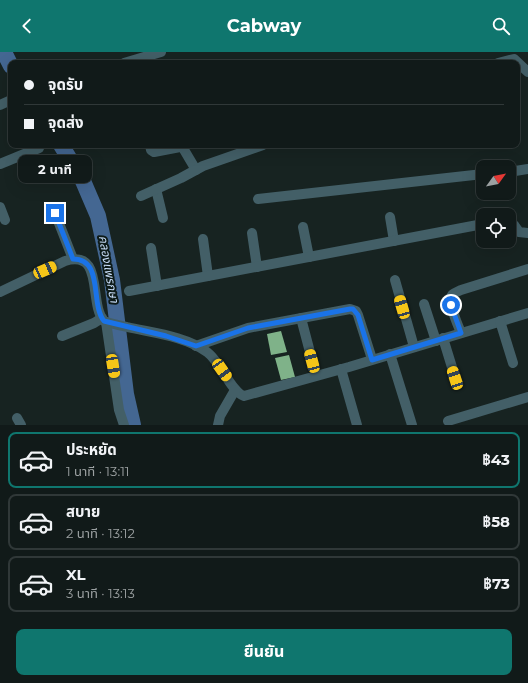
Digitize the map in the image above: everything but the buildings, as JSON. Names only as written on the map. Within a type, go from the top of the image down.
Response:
[{"type":"street","points":[[134,60],[161,52]]},
{"type":"street","points":[[520,65],[528,72]]},
{"type":"street","points":[[0,164],[39,148]]},
{"type":"street","points":[[151,148],[154,152],[175,148]]},
{"type":"street","points":[[183,148],[196,170]]},
{"type":"street","points":[[140,196],[203,166],[254,148]]},
{"type":"street","points":[[516,171],[528,169]]},
{"type":"street","points":[[258,198],[476,175]]},
{"type":"street","points":[[156,189],[163,218]]},
{"type":"street","points":[[0,207],[5,220]]},
{"type":"street","points":[[55,213],[73,259]]},
{"type":"street","points":[[390,217],[394,241]]},
{"type":"street","points":[[129,291],[476,225]]},
{"type":"street","points":[[303,227],[309,257]]},
{"type":"street","points":[[516,227],[519,232],[528,233]]},
{"type":"street","points":[[252,233],[257,266]]},
{"type":"street","points":[[203,239],[208,276]]},
{"type":"street","points":[[151,248],[157,286]]},
{"type":"street","points":[[0,292],[45,270],[73,259],[83,261],[90,268],[95,283],[98,308],[106,321],[119,410],[124,425]]},
{"type":"street","points":[[461,333],[451,305],[451,298],[453,294],[461,290],[528,269]]},
{"type":"street","points":[[395,280],[414,347]]},
{"type":"street","points":[[424,304],[455,378]]},
{"type":"street","points":[[196,346],[248,328],[353,309],[358,315],[372,360]]},
{"type":"street","points":[[62,336],[87,326],[106,321],[166,336],[196,346],[208,352],[235,390],[240,395],[244,396],[372,360],[500,321],[527,315]]},
{"type":"street","points":[[301,318],[316,375]]},
{"type":"street","points":[[500,321],[514,363]]},
{"type":"street","points":[[390,354],[412,425]]},
{"type":"street","points":[[341,369],[357,425]]},
{"type":"street","points":[[218,425],[220,416],[235,390]]},
{"type":"street","points":[[448,421],[528,397]]},
{"type":"waterway","name":"คลองแพรกษา","points":[[4,52],[8,60]]},
{"type":"waterway","name":"คลองแพรกษา","points":[[63,148],[83,181],[98,216],[112,280],[126,394],[133,425]]},
{"type":"route","points":[[55,213],[73,259],[83,261],[90,268],[93,274],[98,308],[104,321],[166,336],[196,346],[248,328],[353,309],[358,315],[372,360],[461,333],[451,305]]}]
